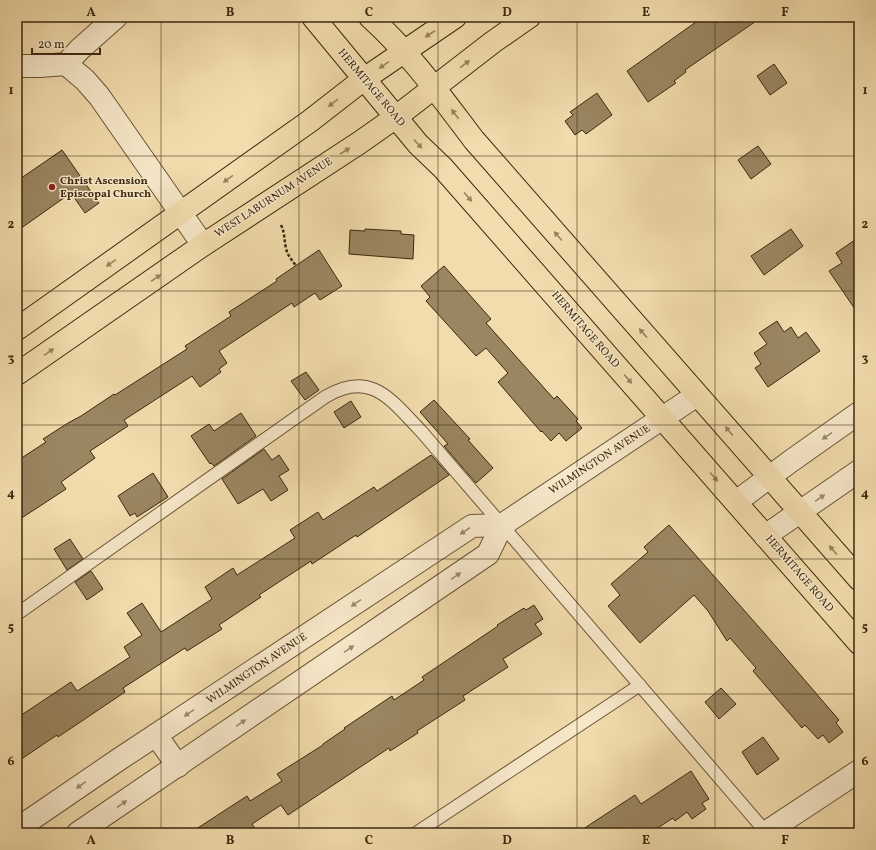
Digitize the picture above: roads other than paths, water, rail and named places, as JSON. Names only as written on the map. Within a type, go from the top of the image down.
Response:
[{"type":"main road","name":"HERMITAGE ROAD","points":[[313,17],[418,144],[443,168],[859,643]]},
{"type":"main road","points":[[370,17],[404,51],[474,140],[859,579]]},
{"type":"main road","points":[[17,329],[310,121],[364,79],[455,17]]},
{"type":"main road","name":"WEST LABURNUM AVENUE","points":[[17,374],[203,245],[359,143],[396,117],[493,42],[529,17]]},
{"type":"street","points":[[17,66],[66,64],[80,49],[116,17]]},
{"type":"street","points":[[66,64],[85,80],[99,96],[203,245]]},
{"type":"street","name":"WILMINGTON AVENUE","points":[[17,829],[472,526],[502,525],[697,395]]},
{"type":"street","points":[[736,502],[859,413]]},
{"type":"street","points":[[765,536],[859,471]]},
{"type":"street","points":[[78,833],[488,554],[502,525]]},
{"type":"street","points":[[156,736],[178,766]]},
{"type":"street","points":[[766,833],[859,771]]},
{"type":"lane","points":[[17,614],[325,397],[336,390],[349,386],[363,385],[377,390],[391,400],[421,431],[766,833]]},
{"type":"lane","points":[[416,833],[640,686]]},
{"type":"place","name":"Christ Ascension Episcopal Church","points":[[52,187]]}]
